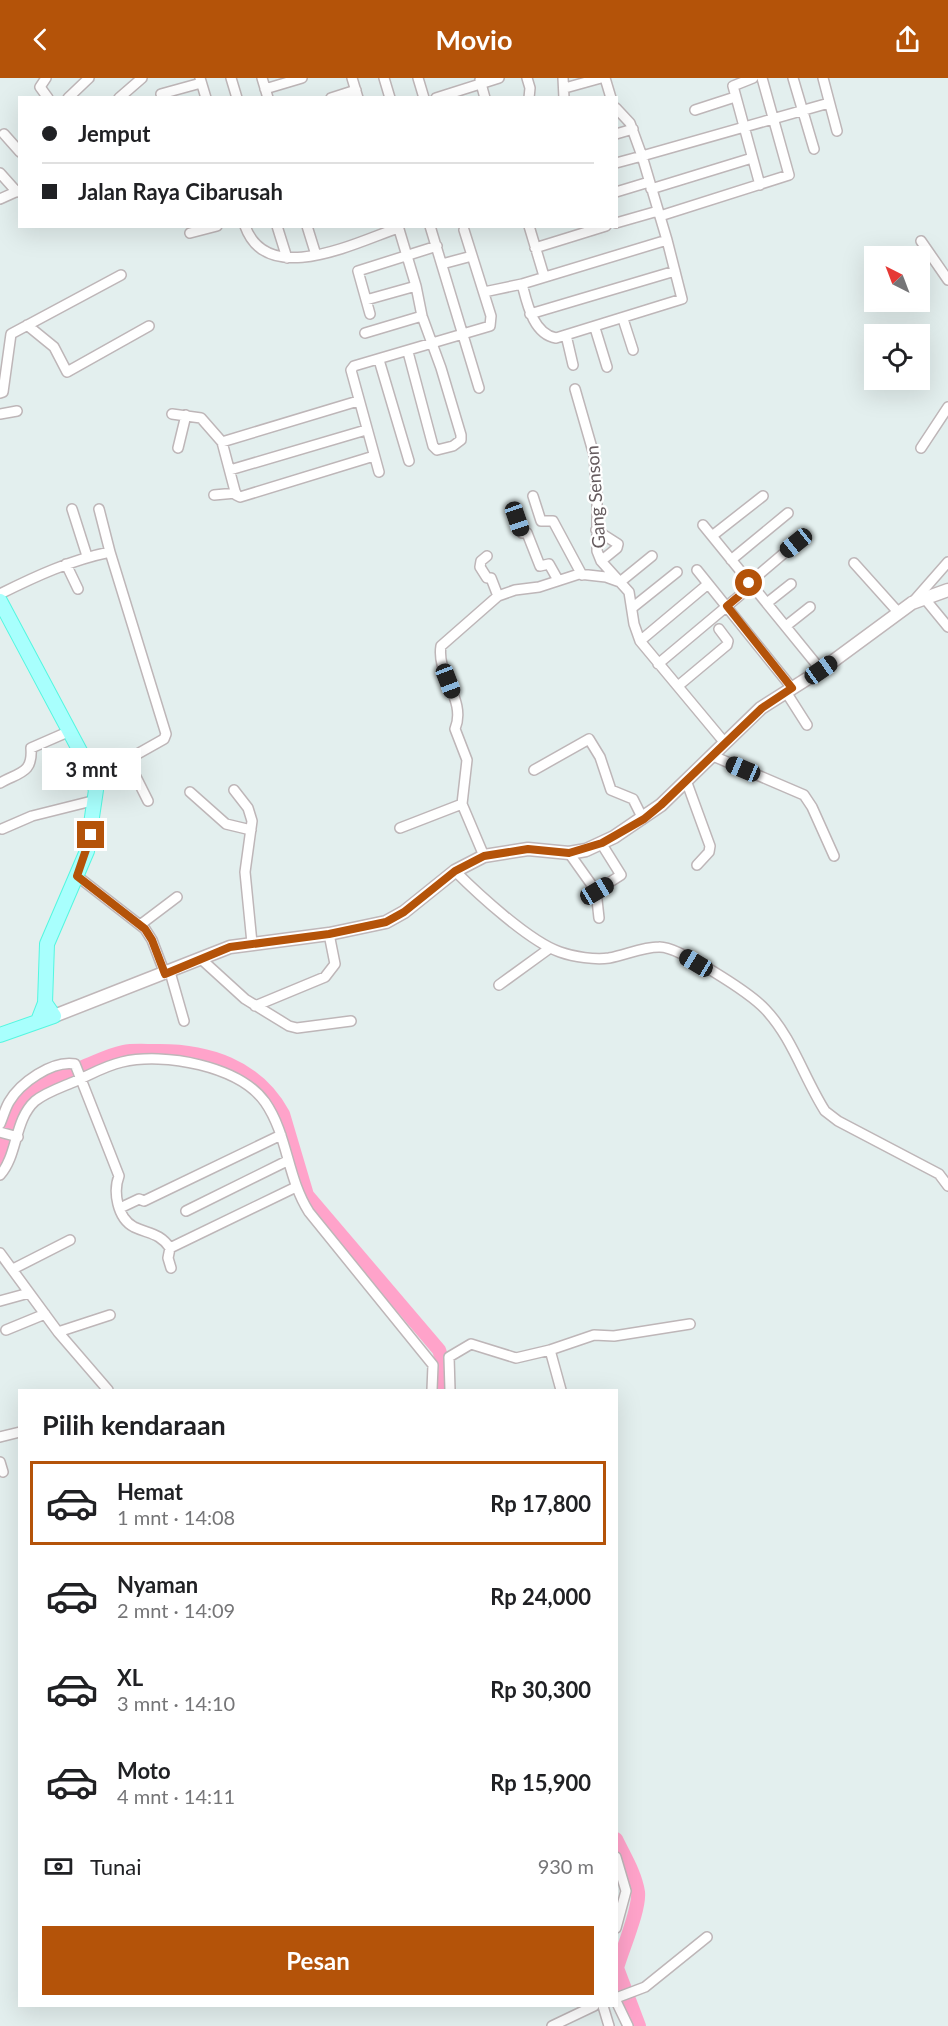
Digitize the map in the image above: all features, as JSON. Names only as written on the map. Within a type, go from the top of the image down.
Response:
[{"type":"main road","points":[[0,602],[70,731],[93,779],[96,800],[91,835],[77,876],[55,920],[47,944],[45,1003],[38,1021]]},
{"type":"main road","points":[[0,1035],[54,1016],[45,1003]]},
{"type":"street","points":[[46,78],[41,89],[46,96]]},
{"type":"street","points":[[70,96],[89,78]]},
{"type":"street","points":[[231,78],[236,96]]},
{"type":"street","points":[[262,78],[266,93],[302,78]]},
{"type":"street","points":[[352,78],[357,94]]},
{"type":"street","points":[[384,78],[389,96]]},
{"type":"street","points":[[418,78],[423,96]]},
{"type":"street","points":[[441,96],[480,81],[499,78]]},
{"type":"street","points":[[527,78],[529,96]]},
{"type":"street","points":[[564,88],[601,78]]},
{"type":"street","points":[[605,78],[610,96]]},
{"type":"street","points":[[753,78],[734,84],[735,97],[760,185]]},
{"type":"street","points":[[618,224],[760,185],[789,174],[762,78]]},
{"type":"street","points":[[793,78],[814,149]]},
{"type":"street","points":[[823,78],[837,131]]},
{"type":"street","points":[[121,96],[138,79]]},
{"type":"street","points":[[134,96],[138,79]]},
{"type":"street","points":[[160,94],[201,80],[205,96]]},
{"type":"street","points":[[480,81],[484,96]]},
{"type":"street","points":[[695,110],[735,97]]},
{"type":"street","points":[[618,162],[830,103]]},
{"type":"street","points":[[522,284],[530,314],[551,337],[595,328],[682,299],[667,240],[633,129],[618,110]]},
{"type":"street","points":[[618,133],[633,129]]},
{"type":"street","points":[[4,134],[18,150]]},
{"type":"street","points":[[618,192],[752,158]]},
{"type":"street","points":[[0,173],[18,191],[0,199]]},
{"type":"street","points":[[190,233],[209,228]]},
{"type":"street","points":[[246,228],[257,246],[263,251],[286,258],[305,259],[395,228]]},
{"type":"street","points":[[278,228],[286,258]]},
{"type":"street","points":[[308,228],[316,255]]},
{"type":"street","points":[[398,228],[416,286],[422,316],[461,435],[461,440],[453,446],[437,450],[433,446],[408,352]]},
{"type":"street","points":[[431,228],[479,388]]},
{"type":"street","points":[[530,228],[544,276]]},
{"type":"street","points":[[535,248],[600,228]]},
{"type":"street","points":[[379,472],[351,370],[354,366],[408,352],[490,326],[484,292],[465,230]]},
{"type":"street","points":[[484,292],[522,284],[667,240]]},
{"type":"street","points":[[921,241],[948,280]]},
{"type":"street","points":[[370,314],[358,271],[436,246]]},
{"type":"street","points":[[442,264],[472,256]]},
{"type":"street","points":[[530,314],[675,271]]},
{"type":"street","points":[[0,393],[3,392],[11,334],[121,275]]},
{"type":"street","points":[[366,300],[416,286]]},
{"type":"street","points":[[365,333],[422,316]]},
{"type":"street","points":[[623,319],[633,350]]},
{"type":"street","points":[[27,325],[54,347],[67,372],[149,326]]},
{"type":"street","points":[[595,328],[607,367]]},
{"type":"street","points":[[566,335],[573,364]]},
{"type":"street","points":[[379,360],[408,461]]},
{"type":"street","name":"Gang Senson","points":[[575,389],[594,455],[597,551],[601,561],[628,592],[640,641],[725,743]]},
{"type":"street","points":[[222,442],[358,401]]},
{"type":"street","points":[[921,448],[948,407]]},
{"type":"street","points":[[0,414],[17,411]]},
{"type":"street","points":[[172,414],[201,418],[222,442],[236,493]]},
{"type":"street","points":[[178,448],[186,415]]},
{"type":"street","points":[[230,470],[366,430]]},
{"type":"street","points":[[214,495],[236,493],[242,497],[374,456]]},
{"type":"street","points":[[533,496],[541,521],[553,521],[582,575]]},
{"type":"street","points":[[712,536],[763,496]]},
{"type":"street","points":[[72,509],[87,556]]},
{"type":"street","points":[[93,779],[164,739],[166,734],[99,509]]},
{"type":"street","points":[[731,560],[788,513]]},
{"type":"street","points":[[517,519],[522,532],[527,533],[530,538],[540,566],[549,564],[558,580]]},
{"type":"street","points":[[703,525],[821,670]]},
{"type":"street","points":[[596,530],[618,544],[617,548],[601,561]]},
{"type":"street","points":[[658,664],[727,606],[796,543]]},
{"type":"street","points":[[0,594],[66,564],[87,556],[110,552]]},
{"type":"street","points":[[487,556],[481,561],[480,567],[487,578],[491,578],[498,596]]},
{"type":"street","points":[[484,856],[462,804],[466,760],[455,729],[460,719],[455,698],[439,656],[441,646],[498,596],[582,575],[606,577],[620,582],[652,556]]},
{"type":"street","points":[[54,1016],[230,947],[372,927],[396,917],[455,871],[484,856],[528,849],[569,853],[602,843],[644,819],[687,783],[762,708],[821,670],[912,603],[948,562]]},
{"type":"street","points":[[854,563],[898,612]]},
{"type":"street","points":[[66,564],[78,589]]},
{"type":"street","points":[[698,570],[789,690],[807,725]]},
{"type":"street","points":[[632,608],[677,572]]},
{"type":"street","points":[[640,641],[708,584]]},
{"type":"street","points":[[767,603],[790,584]]},
{"type":"street","points":[[912,603],[948,590]]},
{"type":"street","points":[[926,599],[948,627]]},
{"type":"street","points":[[786,626],[810,607]]},
{"type":"street","points":[[678,686],[727,645],[728,641],[719,629]]},
{"type":"street","points":[[0,783],[28,767],[32,761],[31,748],[70,731]]},
{"type":"street","points":[[534,770],[589,739],[600,757],[611,790],[633,799],[644,819]]},
{"type":"street","points":[[713,756],[804,795],[834,856]]},
{"type":"street","points":[[128,761],[148,801]]},
{"type":"street","points":[[687,783],[710,846],[709,852],[697,865]]},
{"type":"street","points":[[234,790],[251,814],[245,872],[252,943]]},
{"type":"street","points":[[190,792],[226,824],[251,830]]},
{"type":"street","points":[[2,829],[32,816],[96,800]]},
{"type":"street","points":[[400,828],[462,804]]},
{"type":"street","points":[[597,891],[621,875],[602,843]]},
{"type":"street","points":[[569,853],[597,891],[599,918]]},
{"type":"street","points":[[455,871],[509,918],[550,948],[562,953],[607,958],[658,947],[680,952],[763,1007],[789,1045],[825,1111],[838,1121],[939,1174],[948,1186]]},
{"type":"street","points":[[77,876],[140,925],[152,940],[167,973],[184,1021]]},
{"type":"street","points":[[140,925],[177,897]]},
{"type":"street","points":[[255,1006],[326,976],[335,964],[329,934]]},
{"type":"street","points":[[499,985],[550,948]]},
{"type":"street","points":[[200,958],[231,988],[279,1022],[297,1028],[351,1021]]},
{"type":"street","points":[[0,1175],[7,1166],[15,1136],[28,1108],[79,1073],[141,1060],[215,1068],[232,1074],[256,1091],[272,1113],[296,1187],[320,1226],[433,1365],[432,1389]]},
{"type":"street","points":[[0,1124],[12,1097],[38,1074],[46,1069],[71,1063],[79,1073],[118,1176],[114,1192],[120,1208],[134,1227],[162,1237],[170,1248],[168,1258],[171,1268]]},
{"type":"street","points":[[0,1132],[15,1136]]},
{"type":"street","points":[[120,1208],[139,1199],[144,1201],[281,1135]]},
{"type":"street","points":[[186,1211],[287,1161]]},
{"type":"street","points":[[170,1248],[296,1187]]},
{"type":"street","points":[[14,1269],[70,1240]]},
{"type":"street","points":[[0,1253],[14,1269],[58,1332],[107,1389]]},
{"type":"street","points":[[0,1301],[29,1293]]},
{"type":"street","points":[[6,1330],[45,1314]]},
{"type":"street","points":[[58,1332],[110,1315]]},
{"type":"street","points":[[450,1389],[449,1358],[468,1345],[476,1344],[516,1358],[550,1350],[594,1335],[614,1336],[690,1323]]},
{"type":"street","points":[[550,1350],[561,1389]]},
{"type":"street","points":[[0,1437],[18,1432]]},
{"type":"street","points":[[0,1462],[3,1472]]},
{"type":"street","points":[[618,1864],[626,1891],[618,1921]]},
{"type":"street","points":[[628,2026],[621,1998],[645,1988],[707,1937]]},
{"type":"street","points":[[552,2026],[592,2007]]},
{"type":"street","points":[[603,2007],[609,2026]]},
{"type":"waterway","points":[[0,1158],[10,1125],[22,1103],[39,1087],[66,1073],[112,1055],[131,1051],[174,1051],[229,1064],[245,1073],[272,1097],[283,1114],[307,1195],[439,1350],[444,1365],[442,1389]]},
{"type":"waterway","points":[[618,1843],[632,1871],[638,1892],[634,1919],[618,1965]]},
{"type":"waterway","points":[[618,1971],[639,2026]]},
{"type":"route","points":[[91,835],[77,876],[145,929],[152,940],[165,974],[230,947],[329,934],[372,927],[386,922],[404,912],[455,871],[484,856],[528,849],[569,853],[586,850],[644,819],[687,783],[762,708],[792,688],[727,606],[751,586],[749,583]]}]
